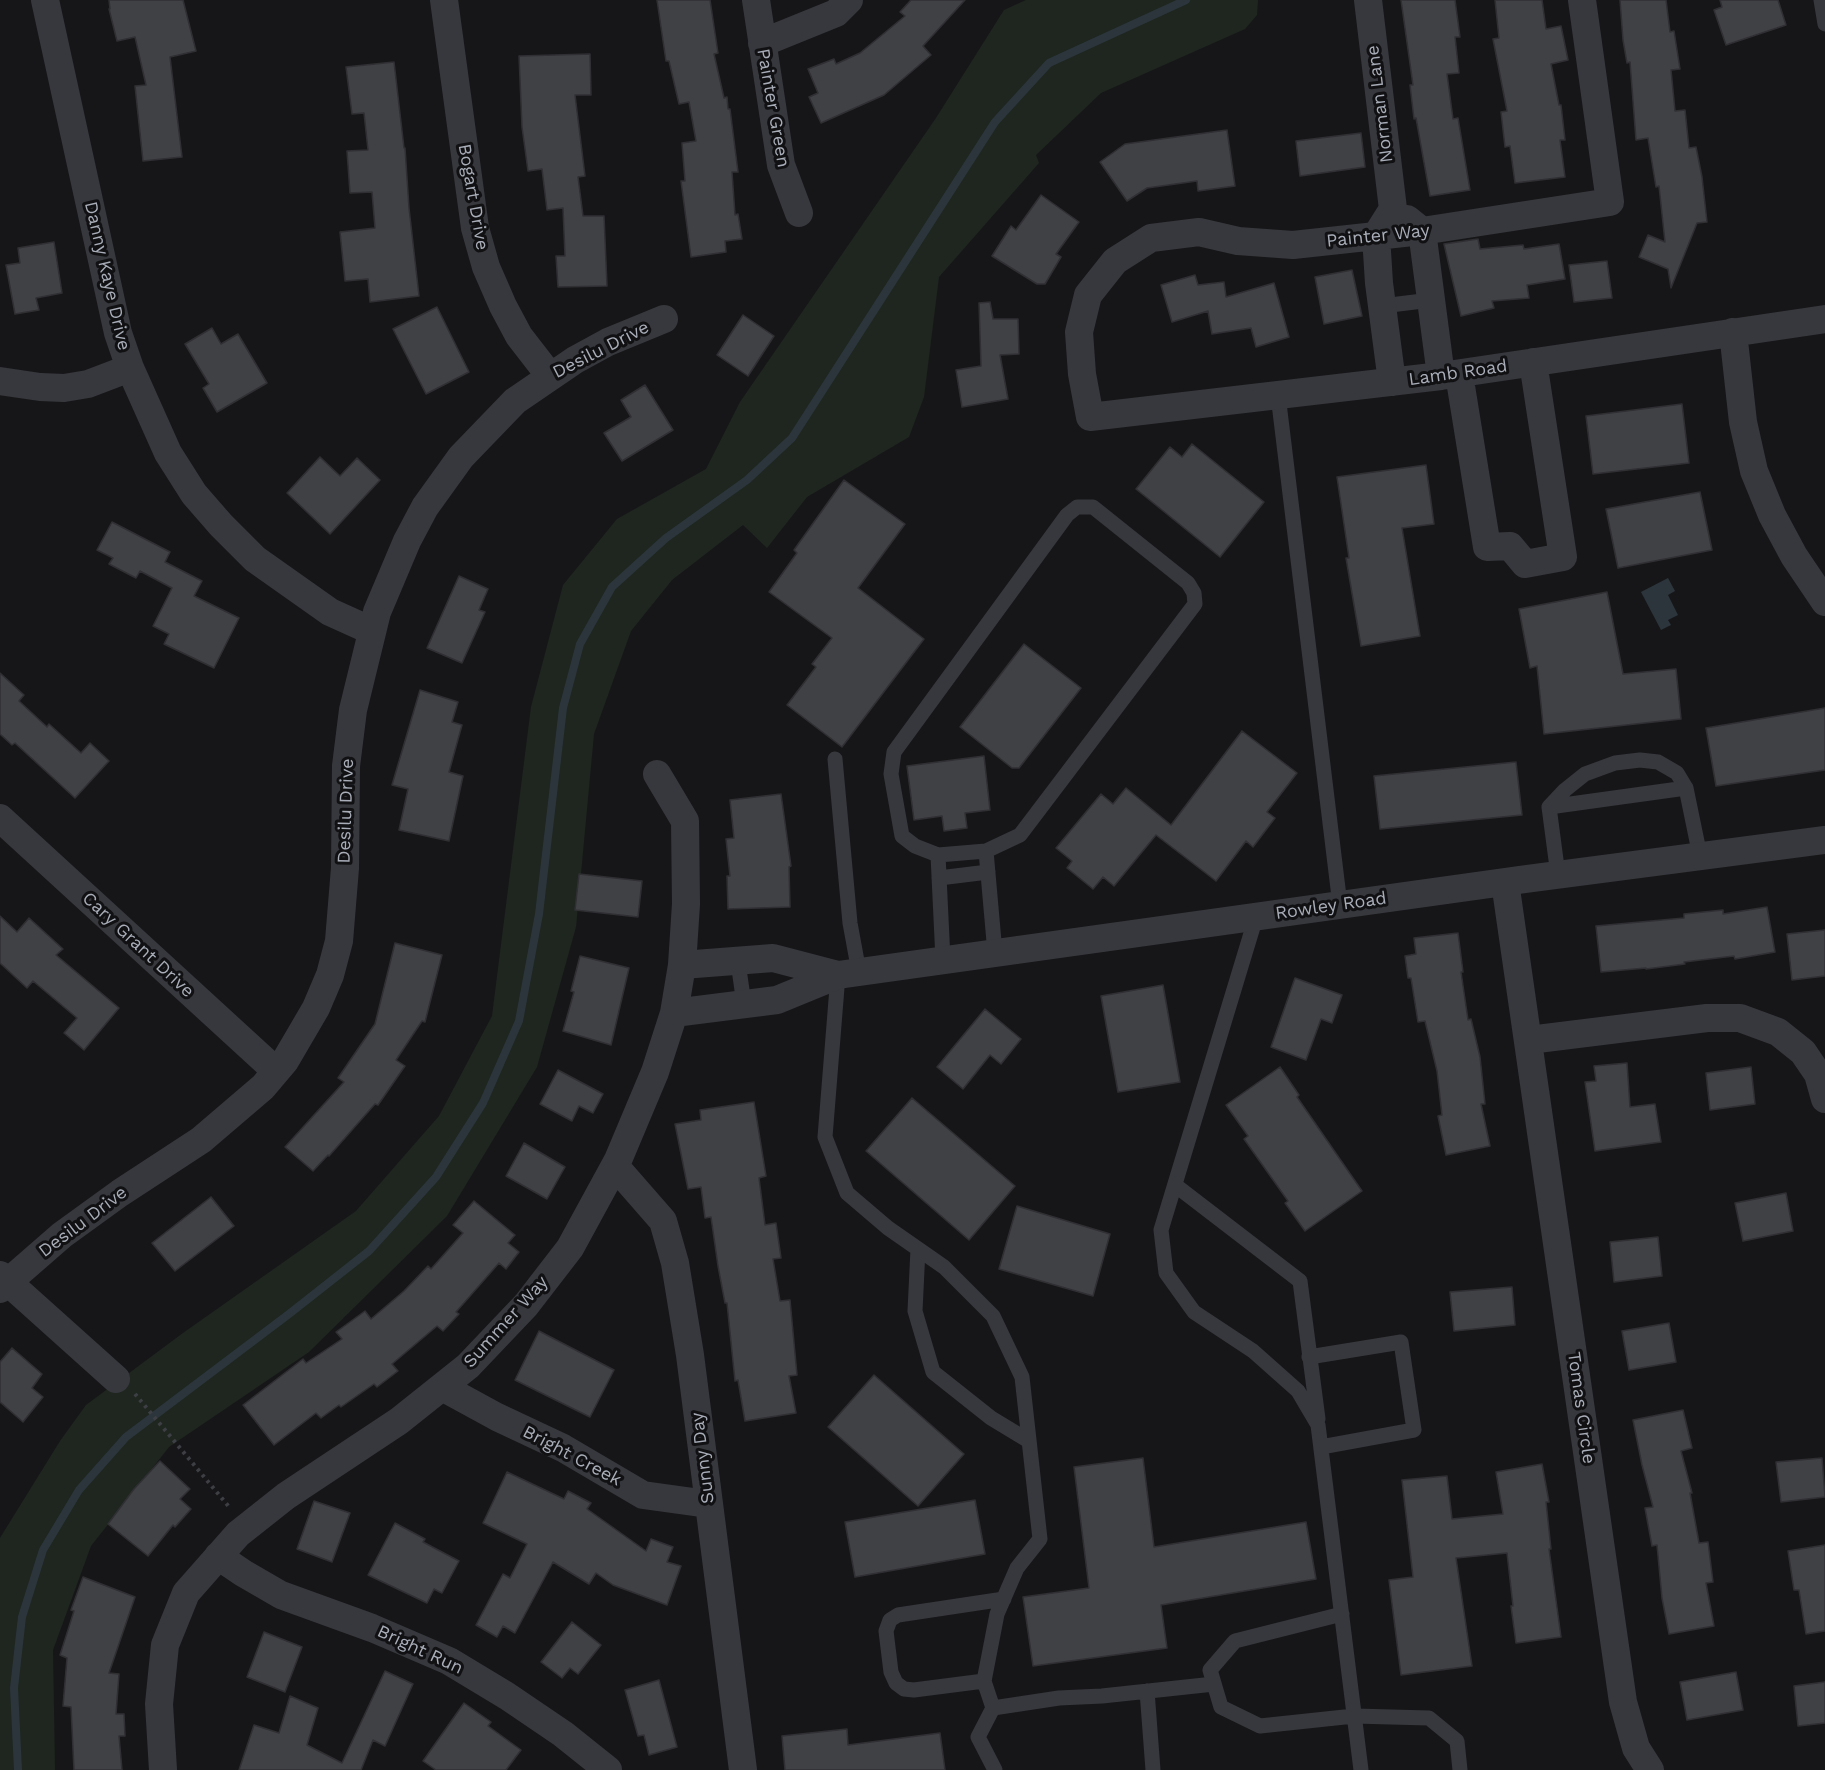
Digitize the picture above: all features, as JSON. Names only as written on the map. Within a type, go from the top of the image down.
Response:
[{"type":"street","name":"Danny Kaye Drive","points":[[45,0],[118,333],[130,368],[168,453],[194,494],[255,559],[330,612],[372,631]]},
{"type":"street","name":"Bogart Drive","points":[[444,0],[475,228],[486,267],[503,306],[519,336],[550,376]]},
{"type":"street","name":"Painter Green","points":[[756,0],[781,165],[799,213]]},
{"type":"street","points":[[762,43],[836,14],[849,0]]},
{"type":"street","name":"Norman Lane","points":[[1368,0],[1393,208]]},
{"type":"street","name":"Painter Way","points":[[1090,417],[1082,374],[1079,332],[1088,295],[1115,261],[1151,237],[1199,232],[1238,241],[1293,245],[1422,231],[1610,202],[1582,0]]},
{"type":"street","points":[[1392,382],[1376,236],[1393,208],[1422,231],[1431,300],[1450,375],[1487,547],[1510,546],[1525,564],[1563,557],[1533,363]]},
{"type":"street","name":"Desilu Drive","points":[[2,1281],[120,1193],[201,1140],[256,1094],[285,1060],[316,1008],[330,975],[339,941],[345,868],[346,766],[353,710],[377,612],[425,507],[461,457],[515,401],[575,360],[608,342],[664,319]]},
{"type":"street","name":"Lamb Road","points":[[1090,417],[1450,375],[1825,319]]},
{"type":"street","points":[[1733,332],[1743,422],[1754,471],[1772,515],[1794,556],[1825,602]]},
{"type":"street","points":[[0,381],[64,388],[88,384],[130,368]]},
{"type":"street","name":"Summer Way","points":[[163,1770],[159,1704],[165,1645],[186,1593],[245,1527],[286,1496],[399,1421],[468,1366],[526,1305],[570,1248],[615,1166],[655,1072],[674,1013],[682,965],[686,904],[685,821],[657,774]]},
{"type":"street","name":"Cary Grant Drive","points":[[0,818],[276,1071]]},
{"type":"street","name":"Rowley Road","points":[[674,1013],[777,1000],[848,973],[1825,840]]},
{"type":"street","name":"Tomas Circle","points":[[1505,882],[1623,1702],[1636,1748],[1650,1770]]},
{"type":"street","name":"Rowley Road","points":[[682,965],[773,958],[848,973]]},
{"type":"street","points":[[1529,1040],[1707,1018],[1740,1018],[1778,1032],[1803,1052],[1818,1074],[1825,1099]]},
{"type":"street","name":"Sunny Day","points":[[615,1166],[663,1221],[675,1263],[690,1354],[743,1770]]},
{"type":"street","points":[[2,1281],[122,1383]]},
{"type":"street","name":"Bright Creek","points":[[442,1387],[496,1417],[563,1448],[643,1495],[708,1504]]},
{"type":"street","name":"Bright Run","points":[[218,1556],[281,1595],[372,1628],[449,1661],[507,1696],[563,1734],[608,1770]]},
{"type":"lane","points":[[1821,0],[1825,24]]},
{"type":"lane","points":[[1382,306],[1431,300]]},
{"type":"lane","points":[[1278,395],[1340,905]]},
{"type":"lane","points":[[1077,507],[1093,507],[1188,582],[1194,593],[1195,604],[1020,835],[986,851],[938,855],[915,846],[902,836],[891,774],[894,752],[1067,515],[1077,507]]},
{"type":"lane","points":[[835,759],[850,923],[848,973],[825,1137],[847,1193],[888,1228],[944,1267],[993,1316],[1022,1377],[1040,1539],[1017,1568],[997,1614],[984,1682],[993,1708],[978,1737],[995,1770]]},
{"type":"lane","points":[[1558,875],[1549,807],[1564,790],[1585,774],[1615,763],[1640,760],[1658,762],[1677,773],[1686,788],[1700,856]]},
{"type":"lane","points":[[1549,807],[1686,788]]},
{"type":"lane","points":[[986,851],[994,953]]},
{"type":"lane","points":[[938,855],[943,960]]},
{"type":"lane","points":[[939,878],[988,872]]},
{"type":"lane","points":[[1256,916],[1161,1230],[1166,1273],[1194,1312],[1253,1351],[1298,1391],[1318,1425]]},
{"type":"lane","points":[[738,962],[744,1004]]},
{"type":"lane","points":[[1175,1185],[1300,1281],[1361,1770]]},
{"type":"lane","points":[[918,1250],[915,1311],[933,1372],[991,1418],[1029,1441]]},
{"type":"lane","points":[[1309,1357],[1401,1342],[1414,1430],[1321,1447]]},
{"type":"lane","points":[[984,1682],[914,1690],[904,1689],[896,1683],[891,1672],[886,1631],[890,1620],[898,1615],[1004,1599]]},
{"type":"lane","points":[[1342,1614],[1234,1641],[1210,1670],[1221,1707],[1260,1726],[1354,1716],[1429,1718],[1457,1741],[1460,1770]]},
{"type":"lane","points":[[993,1708],[1059,1698],[1214,1684]]},
{"type":"lane","points":[[1147,1691],[1153,1770]]},
{"type":"path","points":[[122,1383],[245,1527]]},
{"type":"shaded area","points":[[1026,0],[1258,0],[1257,15],[1245,29],[1101,93],[1036,155],[1039,163],[939,277],[924,397],[909,437],[807,497],[767,548],[743,525],[672,580],[631,631],[594,734],[576,927],[537,1067],[447,1216],[309,1352],[169,1447],[91,1546],[53,1650],[55,1770],[0,1770],[0,1538],[60,1441],[86,1405],[183,1333],[356,1211],[439,1116],[492,1016],[531,707],[563,585],[617,519],[706,469],[740,402],[936,118],[1004,10]]},
{"type":"shaded area","points":[[1668,578],[1675,591],[1668,595],[1678,615],[1668,620],[1671,625],[1661,630],[1641,592]]},
{"type":"building","points":[[109,0],[183,0],[196,51],[170,57],[182,157],[143,161],[135,86],[146,85],[135,37],[117,41]]},
{"type":"building","points":[[657,0],[710,0],[718,53],[714,54],[724,98],[727,97],[728,109],[730,109],[738,172],[732,172],[735,215],[738,214],[742,239],[725,241],[726,252],[691,257],[681,181],[685,181],[682,143],[696,141],[689,102],[679,104],[669,61],[666,61]]},
{"type":"building","points":[[911,0],[965,0],[923,46],[931,55],[884,95],[821,123],[809,97],[818,93],[808,69],[834,59],[836,64],[860,53],[905,16],[900,12]]},
{"type":"building","points":[[1401,0],[1455,0],[1460,37],[1455,37],[1459,73],[1447,74],[1453,119],[1458,118],[1470,190],[1430,196],[1416,118],[1414,119],[1410,85],[1413,85]]},
{"type":"building","points":[[1495,0],[1542,0],[1546,29],[1561,26],[1568,60],[1551,64],[1559,105],[1561,105],[1565,140],[1560,140],[1565,177],[1515,183],[1510,146],[1505,147],[1501,112],[1507,111],[1493,39],[1499,38]]},
{"type":"building","points":[[1620,0],[1666,0],[1670,32],[1674,31],[1680,69],[1671,70],[1675,111],[1685,110],[1689,148],[1696,147],[1702,177],[1707,222],[1697,223],[1671,288],[1668,269],[1639,257],[1648,235],[1665,242],[1659,186],[1656,187],[1648,138],[1636,140],[1630,62],[1627,63],[1623,40]]},
{"type":"building","points":[[1720,0],[1778,0],[1786,25],[1726,45],[1714,10],[1722,7]]},
{"type":"building","points":[[590,54],[591,95],[575,95],[585,176],[578,177],[583,216],[604,216],[607,286],[558,287],[556,256],[565,256],[563,208],[547,210],[542,169],[528,171],[522,127],[519,56]]},
{"type":"building","points":[[394,62],[405,148],[419,296],[370,302],[368,279],[345,281],[340,232],[375,228],[372,192],[350,193],[347,151],[368,150],[364,113],[352,114],[346,67]]},
{"type":"building","points":[[1227,130],[1235,186],[1198,191],[1197,181],[1147,188],[1127,201],[1100,162],[1125,144]]},
{"type":"building","points":[[1361,133],[1365,167],[1300,176],[1296,141]]},
{"type":"building","points":[[1041,195],[1079,222],[1056,254],[1061,257],[1045,284],[1037,284],[992,256],[1011,226],[1016,230]]},
{"type":"building","points":[[1478,239],[1480,249],[1523,245],[1524,249],[1559,244],[1565,279],[1527,285],[1529,298],[1492,301],[1494,308],[1461,316],[1444,244]]},
{"type":"building","points":[[54,242],[62,293],[36,298],[39,310],[15,314],[6,265],[20,263],[18,248]]},
{"type":"building","points":[[1607,261],[1612,298],[1574,302],[1569,265]]},
{"type":"building","points":[[1352,270],[1362,316],[1324,324],[1315,277]]},
{"type":"building","points":[[1195,275],[1198,285],[1224,282],[1226,297],[1274,283],[1289,337],[1256,347],[1251,328],[1212,334],[1208,311],[1172,322],[1161,285]]},
{"type":"building","points":[[990,302],[993,319],[1018,319],[1019,354],[1000,355],[1008,399],[962,407],[956,370],[981,366],[979,303]]},
{"type":"building","points":[[437,307],[469,372],[426,394],[393,329]]},
{"type":"building","points":[[743,315],[774,336],[748,376],[717,355]]},
{"type":"building","points":[[212,328],[221,344],[238,334],[267,383],[217,412],[203,388],[209,384],[185,344]]},
{"type":"building","points":[[645,385],[673,430],[622,461],[604,433],[631,417],[621,400]]},
{"type":"building","points":[[1682,404],[1689,463],[1593,474],[1586,416]]},
{"type":"building","points":[[1192,444],[1264,502],[1220,557],[1136,489],[1170,447],[1182,457]]},
{"type":"building","points":[[320,457],[340,476],[357,458],[380,480],[330,534],[287,493]]},
{"type":"building","points":[[1426,465],[1434,524],[1402,528],[1420,636],[1361,646],[1346,558],[1349,558],[1337,477]]},
{"type":"building","points":[[844,480],[905,524],[858,588],[924,639],[842,747],[787,705],[816,667],[812,664],[832,638],[769,592],[797,553],[794,550]]},
{"type":"building","points":[[1700,492],[1712,550],[1618,568],[1606,509]]},
{"type":"building","points":[[112,522],[170,552],[165,562],[202,581],[194,596],[239,618],[214,668],[164,644],[169,634],[153,626],[172,588],[140,571],[136,578],[109,564],[113,558],[97,550]]},
{"type":"building","points":[[459,576],[488,589],[479,610],[485,612],[462,663],[427,648]]},
{"type":"building","points":[[1607,592],[1623,674],[1676,669],[1681,719],[1544,734],[1537,666],[1530,668],[1519,609]]},
{"type":"building","points":[[1024,644],[1081,688],[1019,768],[1012,768],[960,727]]},
{"type":"building","points":[[0,673],[24,695],[19,701],[47,727],[49,724],[81,753],[90,743],[109,761],[75,798],[15,743],[12,745],[0,734]]},
{"type":"building","points":[[420,690],[458,702],[452,722],[462,725],[449,772],[463,776],[449,841],[399,830],[408,789],[392,785]]},
{"type":"building","points":[[1825,708],[1825,770],[1716,786],[1706,728]]},
{"type":"building","points":[[1242,731],[1297,773],[1267,812],[1275,818],[1253,847],[1246,841],[1216,881],[1156,835],[1114,886],[1103,877],[1093,889],[1067,868],[1072,861],[1056,848],[1101,794],[1113,804],[1126,788],[1171,825]]},
{"type":"building","points":[[984,756],[990,810],[965,813],[967,828],[944,831],[942,816],[914,820],[907,766]]},
{"type":"building","points":[[1516,762],[1522,815],[1380,829],[1374,776]]},
{"type":"building","points":[[781,794],[791,866],[789,867],[790,907],[728,909],[727,876],[730,876],[726,839],[734,838],[730,800]]},
{"type":"building","points":[[579,874],[642,881],[638,917],[575,910]]},
{"type":"building","points":[[1767,907],[1775,952],[1735,959],[1734,956],[1646,969],[1601,972],[1596,926],[1684,918],[1684,914],[1723,910],[1723,914]]},
{"type":"building","points":[[0,916],[17,932],[29,918],[63,949],[56,955],[119,1008],[84,1050],[64,1033],[77,1018],[33,981],[27,988],[0,963]]},
{"type":"building","points":[[1825,930],[1825,976],[1792,980],[1787,934]]},
{"type":"building","points":[[1458,933],[1468,1020],[1471,1019],[1480,1057],[1485,1104],[1481,1104],[1490,1146],[1446,1155],[1438,1116],[1442,1115],[1437,1071],[1425,1021],[1418,1022],[1405,956],[1416,954],[1414,938]]},
{"type":"building","points":[[395,943],[442,955],[425,1022],[422,1021],[396,1060],[405,1066],[378,1105],[375,1104],[313,1171],[285,1147],[344,1082],[338,1078],[375,1024]]},
{"type":"building","points":[[580,956],[629,968],[611,1045],[563,1031],[574,992],[571,991]]},
{"type":"building","points":[[1295,978],[1342,995],[1332,1023],[1321,1019],[1306,1060],[1271,1047]]},
{"type":"building","points":[[1163,985],[1180,1082],[1118,1092],[1101,996]]},
{"type":"building","points":[[985,1009],[1021,1039],[1001,1064],[990,1055],[963,1089],[937,1067]]},
{"type":"building","points":[[1627,1063],[1630,1107],[1655,1104],[1661,1142],[1595,1151],[1585,1082],[1596,1081],[1594,1066]]},
{"type":"building","points":[[1280,1067],[1299,1095],[1297,1097],[1362,1191],[1305,1231],[1285,1203],[1288,1201],[1244,1139],[1248,1136],[1226,1105]]},
{"type":"building","points":[[1751,1067],[1755,1104],[1710,1110],[1706,1073]]},
{"type":"building","points":[[558,1070],[603,1094],[593,1113],[579,1106],[572,1121],[540,1104]]},
{"type":"building","points":[[912,1098],[1015,1186],[969,1240],[866,1151]]},
{"type":"building","points":[[754,1102],[766,1176],[759,1178],[765,1225],[776,1223],[781,1258],[773,1259],[780,1301],[790,1300],[797,1375],[789,1376],[796,1413],[745,1421],[738,1380],[735,1381],[727,1303],[725,1303],[718,1266],[711,1217],[705,1218],[701,1187],[688,1189],[675,1124],[701,1120],[700,1110]]},
{"type":"building","points":[[524,1143],[565,1167],[547,1199],[506,1176]]},
{"type":"building","points":[[1786,1193],[1793,1231],[1743,1241],[1735,1203]]},
{"type":"building","points":[[211,1197],[234,1226],[175,1271],[152,1243]]},
{"type":"building","points":[[474,1201],[515,1235],[508,1243],[519,1252],[506,1269],[499,1263],[456,1312],[459,1314],[443,1331],[437,1326],[392,1364],[398,1371],[377,1387],[374,1384],[321,1418],[316,1413],[274,1445],[243,1405],[303,1359],[306,1363],[342,1339],[336,1332],[365,1311],[371,1319],[404,1291],[428,1266],[431,1269],[463,1233],[453,1225]]},
{"type":"building","points":[[1017,1206],[1110,1234],[1093,1296],[999,1269]]},
{"type":"building","points":[[1658,1237],[1662,1276],[1614,1282],[1610,1242]]},
{"type":"building","points":[[1512,1287],[1515,1325],[1454,1331],[1450,1292]]},
{"type":"building","points":[[1669,1323],[1676,1362],[1629,1370],[1622,1331]]},
{"type":"building","points":[[539,1331],[614,1370],[590,1417],[515,1380]]},
{"type":"building","points":[[12,1348],[42,1374],[32,1388],[43,1397],[23,1422],[0,1402],[0,1362]]},
{"type":"building","points":[[874,1375],[964,1454],[918,1506],[828,1427]]},
{"type":"building","points":[[1683,1410],[1692,1448],[1681,1451],[1692,1493],[1690,1493],[1699,1543],[1708,1542],[1713,1582],[1706,1583],[1714,1626],[1669,1634],[1662,1598],[1657,1545],[1652,1546],[1645,1508],[1653,1507],[1633,1420]]},
{"type":"building","points":[[1143,1458],[1154,1547],[1306,1522],[1316,1579],[1161,1605],[1167,1648],[1033,1666],[1023,1597],[1089,1588],[1074,1467]]},
{"type":"building","points":[[1822,1458],[1825,1497],[1781,1502],[1776,1462]]},
{"type":"building","points":[[160,1461],[190,1489],[180,1499],[191,1509],[175,1527],[173,1525],[148,1556],[108,1524],[134,1489]]},
{"type":"building","points":[[1542,1464],[1549,1502],[1546,1502],[1551,1549],[1549,1549],[1561,1637],[1516,1643],[1507,1553],[1456,1558],[1472,1666],[1401,1675],[1389,1580],[1413,1577],[1402,1480],[1447,1476],[1452,1519],[1503,1514],[1496,1472]]},
{"type":"building","points":[[507,1472],[564,1499],[568,1491],[591,1503],[587,1509],[646,1551],[651,1539],[673,1547],[667,1562],[681,1566],[667,1605],[613,1585],[596,1573],[589,1584],[553,1562],[515,1633],[503,1626],[497,1637],[476,1625],[503,1574],[510,1578],[527,1544],[483,1523]]},
{"type":"building","points":[[975,1500],[985,1554],[855,1577],[845,1522]]},
{"type":"building","points":[[314,1501],[350,1513],[332,1562],[297,1549]]},
{"type":"building","points":[[395,1523],[425,1539],[423,1542],[459,1561],[442,1593],[434,1589],[427,1603],[368,1575]]},
{"type":"building","points":[[1825,1545],[1825,1631],[1806,1634],[1799,1590],[1794,1590],[1788,1551]]},
{"type":"building","points":[[83,1577],[135,1597],[109,1673],[119,1674],[116,1714],[124,1714],[125,1736],[119,1736],[122,1770],[74,1770],[71,1707],[63,1706],[67,1658],[60,1655],[74,1611],[71,1610]]},
{"type":"building","points":[[572,1622],[601,1645],[578,1674],[570,1668],[562,1678],[541,1662]]},
{"type":"building","points":[[264,1632],[302,1647],[285,1692],[247,1677]]},
{"type":"building","points":[[385,1671],[413,1684],[385,1746],[373,1740],[361,1770],[239,1770],[254,1725],[279,1733],[290,1696],[318,1708],[307,1745],[342,1763]]},
{"type":"building","points":[[1736,1672],[1743,1710],[1687,1720],[1680,1682]]},
{"type":"building","points":[[659,1680],[677,1747],[649,1755],[644,1735],[638,1736],[625,1690]]},
{"type":"building","points":[[1825,1682],[1825,1723],[1798,1726],[1794,1686]]},
{"type":"building","points":[[464,1703],[491,1722],[488,1726],[521,1750],[506,1770],[436,1770],[423,1761]]},
{"type":"building","points":[[847,1729],[848,1745],[940,1733],[945,1770],[785,1770],[782,1736]]},
{"type":"waterway","points":[[18,1770],[14,1688],[22,1617],[43,1550],[79,1490],[126,1437],[369,1251],[436,1177],[483,1103],[519,1021],[539,914],[563,708],[580,644],[612,587],[666,538],[747,480],[792,438],[995,122],[1049,63],[1186,0]]}]
